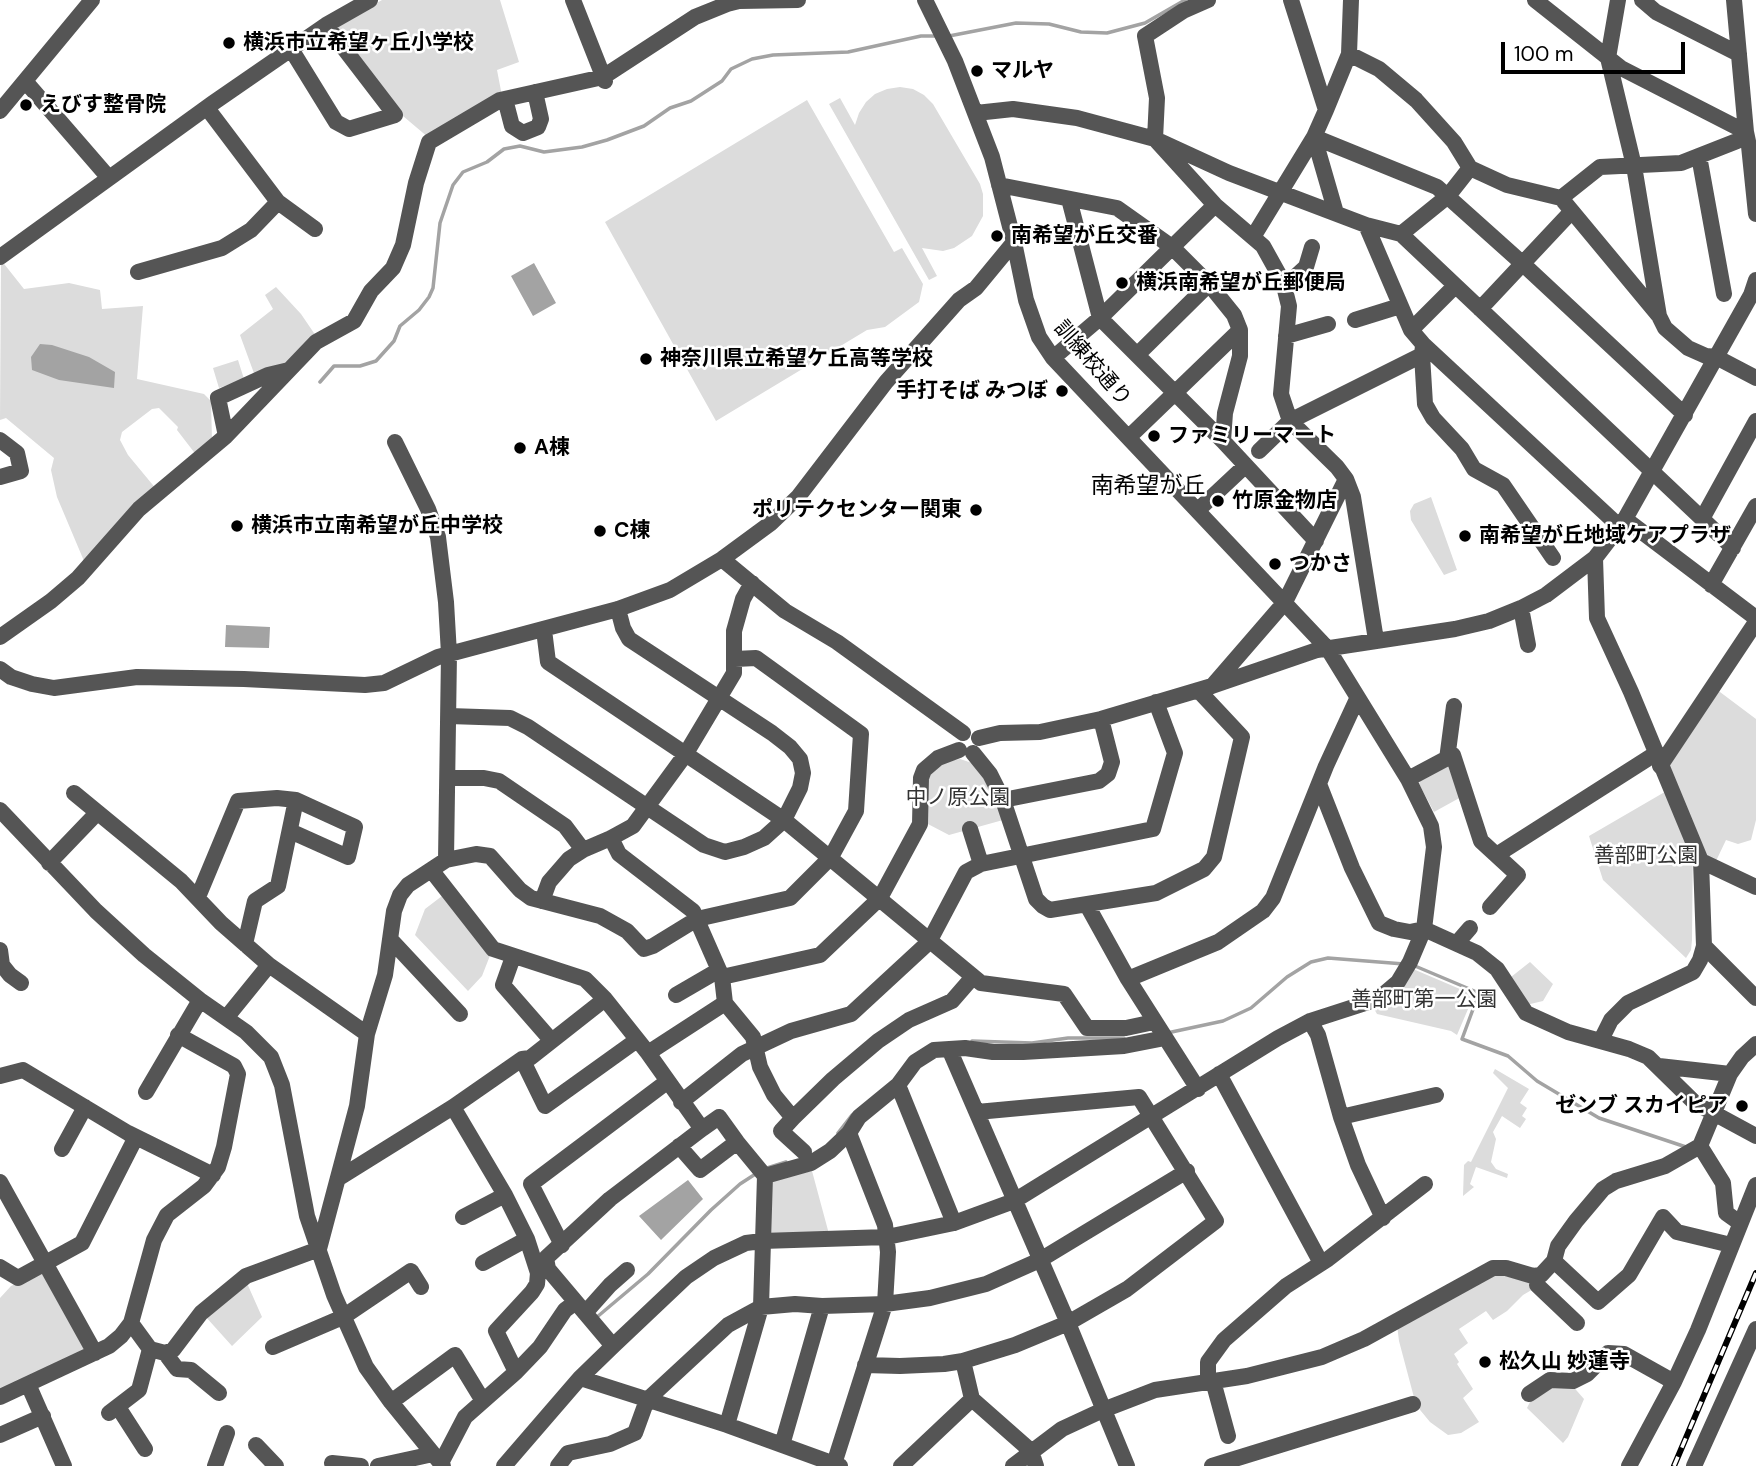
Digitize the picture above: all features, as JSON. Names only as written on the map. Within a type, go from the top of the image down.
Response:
[{"type":"street","points":[[0,111],[92,0]]},
{"type":"street","points":[[0,257],[207,107],[326,25],[370,0]]},
{"type":"street","points":[[573,0],[604,79]]},
{"type":"street","points":[[0,637],[78,578],[139,509],[226,436],[316,342],[354,321],[371,291],[393,268],[403,246],[416,183],[429,142],[482,108],[505,99],[604,79],[695,17],[727,4],[739,1],[798,0]]},
{"type":"street","name":"訓練校通り","points":[[504,1466],[580,1378],[686,1277],[714,1258],[746,1243],[762,1241],[887,1237],[954,1223],[1014,1200],[1310,1021],[1378,999],[1398,982],[1424,929],[1433,839],[1431,826],[1408,779],[1328,649],[1053,358],[1034,327],[999,185],[976,113],[925,0]]},
{"type":"street","points":[[1208,0],[1183,11],[1145,36],[1157,98],[1155,139],[1214,205],[1263,246],[1283,282],[1289,306],[1281,394],[1290,421],[1346,479],[1353,497],[1376,640]]},
{"type":"street","points":[[1291,0],[1326,110]]},
{"type":"street","points":[[1253,237],[1314,137],[1326,110],[1349,54],[1351,0]]},
{"type":"street","points":[[1535,0],[1621,68],[1746,132]]},
{"type":"street","points":[[1618,0],[1608,58],[1634,166],[1659,316]]},
{"type":"street","points":[[1642,0],[1657,12],[1739,54]]},
{"type":"street","points":[[1734,0],[1756,208]]},
{"type":"street","points":[[291,49],[336,122],[349,129],[395,115],[326,25]]},
{"type":"street","points":[[1349,54],[1380,69],[1416,100],[1454,142],[1470,168],[1507,185],[1561,198],[1659,316],[1665,328],[1688,348],[1706,356],[1716,357],[1756,378]]},
{"type":"street","points":[[25,81],[109,178]]},
{"type":"street","points":[[505,99],[512,126],[515,131],[523,133],[538,127],[541,119],[535,92]]},
{"type":"street","points":[[207,107],[278,202],[315,229]]},
{"type":"street","points":[[976,113],[1013,108],[1077,118],[1155,139],[1228,173],[1366,225],[1401,234],[1733,548]]},
{"type":"street","points":[[1561,198],[1600,167],[1681,163],[1737,141],[1746,132]]},
{"type":"street","points":[[1314,137],[1437,187],[1685,415]]},
{"type":"street","points":[[1314,137],[1336,213]]},
{"type":"street","points":[[1699,156],[1724,294]]},
{"type":"street","points":[[1401,234],[1448,196],[1470,168]]},
{"type":"street","points":[[999,185],[1117,208],[1172,247],[1209,284],[1234,315],[1240,330],[1240,356],[1225,413],[1223,441]]},
{"type":"street","points":[[1069,199],[1100,318],[1223,441],[1316,541]]},
{"type":"street","points":[[138,272],[222,248],[251,230],[278,202]]},
{"type":"street","points":[[1053,358],[1100,318],[1214,205]]},
{"type":"street","points":[[1480,309],[1571,212]]},
{"type":"street","points":[[1366,225],[1411,330],[1423,349],[1622,523],[1756,620],[1658,760],[1498,854]]},
{"type":"street","points":[[0,669],[11,677],[54,688],[137,677],[365,685],[384,683],[438,657],[618,609],[670,590],[722,559],[771,523],[798,497],[886,382],[959,300],[976,288],[1014,242]]},
{"type":"street","points":[[1283,282],[1294,278],[1306,267],[1312,247]]},
{"type":"street","points":[[677,995],[721,974],[820,955],[880,898],[920,824],[921,778],[924,770],[939,758],[969,744],[1000,733],[1040,732],[1101,719],[1205,688],[1317,650],[1455,629],[1489,621],[1521,608],[1569,579],[1595,558],[1622,523],[1685,415],[1756,280]]},
{"type":"street","points":[[1138,354],[1209,284]]},
{"type":"street","points":[[1411,330],[1455,286]]},
{"type":"street","points":[[1355,320],[1400,306]]},
{"type":"street","points":[[1286,336],[1328,324]]},
{"type":"street","points":[[1129,437],[1240,330]]},
{"type":"street","points":[[1259,451],[1290,421],[1423,349]]},
{"type":"street","points":[[1423,349],[1425,404],[1433,418],[1462,449],[1474,469],[1503,485],[1569,579]]},
{"type":"street","points":[[226,436],[218,398],[268,375],[289,370]]},
{"type":"street","points":[[1702,519],[1756,421]]},
{"type":"street","points":[[0,440],[17,453],[21,471],[0,477]]},
{"type":"street","points":[[395,442],[428,509],[438,537],[450,654],[446,860]]},
{"type":"street","points":[[1198,510],[1245,466]]},
{"type":"street","points":[[1205,688],[1285,602],[1346,479]]},
{"type":"street","points":[[1711,585],[1756,506]]},
{"type":"street","points":[[1595,558],[1597,618],[1631,692],[1701,861],[1704,946],[1693,972],[1628,1003],[1611,1020],[1601,1041]]},
{"type":"street","points":[[722,559],[785,611],[837,642],[969,744],[990,774],[1003,800],[1036,899],[1050,910],[1156,893],[1204,869],[1214,857],[1242,737],[1205,688]]},
{"type":"street","points":[[542,901],[549,881],[557,871],[583,850],[633,825],[685,755],[734,673],[734,631],[743,599],[752,583]]},
{"type":"street","points":[[1521,608],[1528,645]]},
{"type":"street","points":[[449,716],[510,718],[528,727],[704,845],[725,852],[764,838],[784,820],[800,788],[803,772],[800,759],[790,747],[629,639],[618,609]]},
{"type":"street","points":[[544,630],[548,662],[784,820],[972,978],[981,983],[1064,994],[1087,1028],[1126,1028],[1154,1022]]},
{"type":"street","points":[[318,1250],[358,1106],[367,1034],[385,975],[394,911],[400,895],[408,885],[446,860],[476,854],[490,856],[520,890],[531,898],[600,916],[627,931],[644,948],[653,946],[697,919],[790,898],[831,857],[856,811],[860,734],[756,658],[735,659]]},
{"type":"street","points":[[1128,979],[1218,942],[1262,911],[1273,898],[1346,718],[1357,699]]},
{"type":"street","points":[[681,1102],[743,1054],[791,1031],[851,1014],[929,942],[966,872],[981,864],[1020,855],[1153,829],[1175,754],[1156,702]]},
{"type":"street","points":[[1447,759],[1454,705]]},
{"type":"street","points":[[1003,800],[1099,781],[1108,774],[1112,762],[1101,719]]},
{"type":"street","points":[[1408,779],[1454,755],[1481,841],[1518,875],[1490,906]]},
{"type":"street","points":[[447,778],[484,778],[499,781],[565,826],[583,850]]},
{"type":"street","points":[[1319,784],[1352,868],[1379,923],[1410,932],[1424,929],[1487,959],[1497,969],[1526,1013],[1568,1032],[1639,1053],[1659,1066],[1686,1096],[1715,1115],[1756,1136]]},
{"type":"street","points":[[74,793],[198,897],[221,923],[269,965],[367,1034]]},
{"type":"street","points":[[198,897],[238,801],[277,798],[296,800],[355,827],[348,857],[290,831]]},
{"type":"street","points":[[245,944],[255,901],[278,886],[296,800]]},
{"type":"street","points":[[0,810],[49,863],[144,955],[258,1043],[271,1057],[279,1072],[302,1195],[318,1250],[343,1317],[366,1367],[439,1461]]},
{"type":"street","points":[[49,863],[97,813]]},
{"type":"street","points":[[970,829],[981,864]]},
{"type":"street","points":[[611,838],[619,854],[693,911],[721,974],[725,1003],[753,1037],[760,1067],[774,1095],[793,1118]]},
{"type":"street","points":[[1701,861],[1756,887]]},
{"type":"street","points":[[432,871],[493,949],[584,979],[605,999],[648,1053],[702,1129]]},
{"type":"street","points":[[1087,905],[1128,979],[1198,1089]]},
{"type":"street","points":[[1457,943],[1470,928]]},
{"type":"street","points":[[390,939],[460,1014]]},
{"type":"street","points":[[1704,946],[1756,998]]},
{"type":"street","points":[[0,950],[2,965],[21,983]]},
{"type":"street","points":[[513,957],[503,985],[551,1040]]},
{"type":"street","points":[[226,1018],[269,965]]},
{"type":"street","points":[[803,1152],[781,1131],[793,1118],[878,1041],[909,1020],[952,1001],[972,978]]},
{"type":"street","points":[[340,1178],[453,1107],[522,1059],[530,1058],[605,999]]},
{"type":"street","points":[[146,1091],[200,1000]]},
{"type":"street","points":[[648,1053],[725,1003]]},
{"type":"street","points":[[1310,1021],[1318,1035],[1341,1118],[1358,1165],[1383,1218]]},
{"type":"street","points":[[0,1397],[109,1346],[131,1323],[154,1240],[167,1215],[204,1186],[213,1175],[223,1152],[238,1074],[234,1066],[178,1035]]},
{"type":"street","points":[[765,1176],[811,1163],[830,1151],[849,1133],[859,1117],[898,1086],[915,1062],[934,1049],[1023,1052],[1124,1046],[1165,1038]]},
{"type":"street","points":[[522,1059],[545,1106],[637,1040]]},
{"type":"street","points":[[1535,1280],[1554,1261],[1559,1246],[1603,1189],[1616,1181],[1665,1166],[1700,1146],[1730,1074],[1756,1044]]},
{"type":"street","points":[[950,1051],[1127,1466]]},
{"type":"street","points":[[1659,1066],[1730,1074]]},
{"type":"street","points":[[0,1076],[23,1070],[136,1137],[213,1175]]},
{"type":"street","points":[[1219,1074],[1321,1263]]},
{"type":"street","points":[[562,1245],[531,1184],[668,1081]]},
{"type":"street","points":[[898,1086],[954,1223]]},
{"type":"street","points":[[1341,1118],[1436,1095]]},
{"type":"street","points":[[865,1365],[900,1366],[963,1361],[1015,1345],[1068,1323],[1127,1290],[1216,1221],[1139,1097],[977,1112]]},
{"type":"street","points":[[62,1149],[85,1107]]},
{"type":"street","points":[[453,1107],[505,1195],[527,1239],[538,1273],[537,1284],[496,1331],[516,1372]]},
{"type":"street","points":[[613,1346],[548,1269],[547,1258],[610,1199],[719,1117],[765,1176],[761,1307],[727,1425]]},
{"type":"street","points":[[580,1378],[727,1425],[837,1465],[885,1304],[888,1252],[885,1225],[849,1133]]},
{"type":"street","points":[[0,1267],[18,1278],[82,1243],[136,1137]]},
{"type":"street","points":[[680,1146],[700,1170],[737,1142]]},
{"type":"street","points":[[1700,1146],[1723,1183],[1726,1213],[1740,1223]]},
{"type":"street","points":[[558,1466],[568,1454],[610,1444],[635,1433],[647,1400],[728,1325],[761,1307],[795,1304],[885,1304],[930,1298],[986,1284],[1041,1260],[1187,1171]]},
{"type":"street","points":[[0,1182],[95,1353]]},
{"type":"street","points":[[1228,1436],[1211,1382],[1208,1362],[1224,1340],[1286,1286],[1383,1218],[1425,1184]]},
{"type":"street","points":[[1629,1466],[1674,1382],[1756,1185]]},
{"type":"street","points":[[463,1217],[505,1195]]},
{"type":"street","points":[[1554,1261],[1598,1303],[1629,1275],[1663,1217],[1677,1232],[1731,1245]]},
{"type":"street","points":[[483,1263],[527,1239]]},
{"type":"street","points":[[157,1351],[173,1350],[201,1313],[246,1276],[318,1250]]},
{"type":"street","points":[[1013,1466],[1033,1458],[1062,1429],[1103,1410],[1155,1390],[1247,1376],[1322,1357],[1364,1339],[1493,1268],[1506,1268],[1535,1280],[1577,1323]]},
{"type":"street","points":[[439,1461],[465,1417],[540,1347],[565,1310],[581,1307],[627,1270]]},
{"type":"street","points":[[273,1347],[343,1317],[411,1271],[421,1287]]},
{"type":"street","points":[[782,1445],[822,1306]]},
{"type":"street","points":[[131,1323],[177,1369],[191,1370],[219,1393]]},
{"type":"street","points":[[1694,1466],[1751,1355],[1756,1329]]},
{"type":"street","points":[[145,1448],[113,1410],[139,1390],[157,1351]]},
{"type":"street","points":[[1529,1394],[1550,1380],[1573,1381],[1587,1374],[1608,1353],[1624,1354],[1674,1382]]},
{"type":"street","points":[[391,1402],[455,1355],[483,1401]]},
{"type":"street","points":[[963,1361],[972,1398],[1033,1458]]},
{"type":"street","points":[[28,1384],[64,1466]]},
{"type":"street","points":[[901,1466],[972,1398]]},
{"type":"street","points":[[1212,1466],[1413,1404]]},
{"type":"street","points":[[0,1434],[43,1416]]},
{"type":"street","points":[[215,1466],[227,1433]]},
{"type":"street","points":[[256,1445],[276,1466]]},
{"type":"street","points":[[378,1466],[439,1461]]},
{"type":"street","points":[[332,1463],[361,1466]]},
{"type":"green space","points":[[382,0],[500,0],[519,62],[497,70],[502,96],[429,138],[403,116],[334,27]]},
{"type":"green space","points":[[900,87],[913,89],[933,104],[980,184],[983,194],[983,216],[972,236],[954,248],[943,251],[922,248],[937,276],[929,280],[829,104],[840,98],[855,125],[866,102],[875,94]]},
{"type":"green space","points":[[807,100],[894,252],[902,248],[923,284],[919,302],[885,327],[867,330],[716,421],[605,222]]},
{"type":"green space","points":[[1,260],[24,289],[69,283],[100,290],[102,309],[143,306],[137,379],[204,394],[211,401],[212,440],[197,456],[177,430],[178,427],[159,408],[152,409],[122,432],[120,440],[128,455],[157,490],[84,561],[57,497],[51,470],[54,458],[6,418],[0,420]]},
{"type":"green space","points":[[276,287],[301,314],[316,336],[281,370],[255,376],[240,335],[273,309],[265,295]]},
{"type":"green space","points":[[238,360],[244,379],[219,388],[213,368]]},
{"type":"green space","points":[[1431,497],[1457,570],[1444,575],[1411,520],[1410,511],[1414,504]]},
{"type":"green space","name":"善部町公園","points":[[1716,689],[1756,719],[1756,820],[1751,840],[1738,844],[1726,840],[1716,861],[1704,855],[1693,838],[1692,940],[1691,950],[1686,958],[1603,880],[1589,836],[1675,786],[1664,766]]},
{"type":"green space","name":"中ノ原公園","points":[[960,759],[975,764],[984,775],[1003,820],[949,835],[926,823],[927,777],[944,762]]},
{"type":"green space","points":[[1449,763],[1463,796],[1434,812],[1419,784],[1422,776]]},
{"type":"green space","points":[[442,896],[491,953],[482,976],[468,991],[415,935],[425,909]]},
{"type":"green space","points":[[1530,962],[1553,984],[1543,1001],[1526,1005],[1511,977]]},
{"type":"green space","name":"善部町第一公園","points":[[1413,969],[1474,995],[1457,1035],[1451,1031],[1377,1014],[1373,1007]]},
{"type":"green space","points":[[1495,1069],[1529,1089],[1520,1103],[1527,1108],[1522,1116],[1526,1119],[1520,1128],[1502,1116],[1493,1132],[1496,1139],[1491,1162],[1496,1169],[1508,1174],[1507,1178],[1476,1167],[1470,1184],[1474,1187],[1463,1196],[1464,1165],[1468,1161],[1471,1162],[1508,1088],[1493,1073]]},
{"type":"green space","points":[[812,1171],[829,1234],[767,1237],[769,1181]]},
{"type":"green space","points":[[1495,1273],[1528,1282],[1535,1288],[1493,1320],[1486,1311],[1459,1329],[1468,1343],[1454,1354],[1459,1362],[1457,1364],[1473,1389],[1463,1398],[1479,1422],[1461,1433],[1448,1435],[1430,1422],[1416,1405],[1397,1325]]},
{"type":"green space","points":[[38,1274],[45,1275],[86,1351],[0,1390],[0,1298],[11,1286]]},
{"type":"green space","points":[[246,1281],[262,1317],[232,1346],[205,1316]]},
{"type":"green space","points":[[1570,1383],[1584,1399],[1563,1443],[1527,1408],[1535,1392]]},
{"type":"shaded area","points":[[534,263],[556,303],[533,316],[511,276]]},
{"type":"shaded area","points":[[40,344],[52,345],[89,357],[115,372],[114,388],[59,380],[32,370],[31,357]]},
{"type":"shaded area","points":[[226,625],[270,627],[269,648],[225,647]]},
{"type":"shaded area","points":[[688,1180],[703,1199],[661,1240],[639,1216]]},
{"type":"waterway","points":[[949,36],[1016,23],[1049,24],[1081,32],[1107,33],[1145,23],[1185,0]]},
{"type":"waterway","points":[[320,382],[334,366],[360,366],[376,361],[394,341],[400,326],[419,310],[433,288],[440,223],[453,185],[463,172],[487,162],[504,149],[520,146],[544,152],[582,147],[607,140],[644,126],[670,108],[691,101],[722,81],[731,69],[752,59],[773,55],[848,52],[921,36],[938,36]]},
{"type":"waterway","points":[[1167,1033],[1223,1021],[1251,1008],[1287,977],[1311,962],[1328,958],[1404,964]]},
{"type":"waterway","points":[[1415,966],[1479,993],[1462,1039],[1508,1056],[1537,1081],[1599,1118],[1686,1147]]},
{"type":"waterway","points":[[972,1041],[1032,1043],[1068,1038],[1124,1038]]},
{"type":"waterway","points":[[838,1133],[852,1115]]},
{"type":"waterway","points":[[764,1169],[786,1162]]},
{"type":"waterway","points":[[597,1317],[648,1274],[711,1210],[757,1173]]},
{"type":"railway","points":[[1674,1466],[1756,1273]]},
{"type":"place","name":"横浜市立希望ヶ丘小学校","points":[[229,43]]},
{"type":"place","name":"マルヤ","points":[[977,71]]},
{"type":"place","name":"えびす整骨院","points":[[26,105]]},
{"type":"place","name":"南希望が丘交番","points":[[997,236]]},
{"type":"place","name":"横浜南希望が丘郵便局","points":[[1122,283]]},
{"type":"place","name":"神奈川県立希望ケ丘高等学校","points":[[646,359]]},
{"type":"place","name":"手打そば みつぼ","points":[[1062,391]]},
{"type":"place","name":"ファミリーマート","points":[[1154,436]]},
{"type":"place","name":"A棟","points":[[520,448]]},
{"type":"place","name":"竹原金物店","points":[[1218,501]]},
{"type":"place","name":"ポリテクセンター関東","points":[[976,510]]},
{"type":"place","name":"横浜市立南希望が丘中学校","points":[[237,526]]},
{"type":"place","name":"C棟","points":[[600,531]]},
{"type":"place","name":"南希望が丘地域ケアプラザ","points":[[1465,536]]},
{"type":"place","name":"つかさ","points":[[1275,564]]},
{"type":"place","name":"ゼンブ スカイピア","points":[[1742,1106]]},
{"type":"place","name":"松久山 妙蓮寺","points":[[1485,1362]]},
{"type":"district","name":"南希望が丘","points":[[1148,487]]}]
